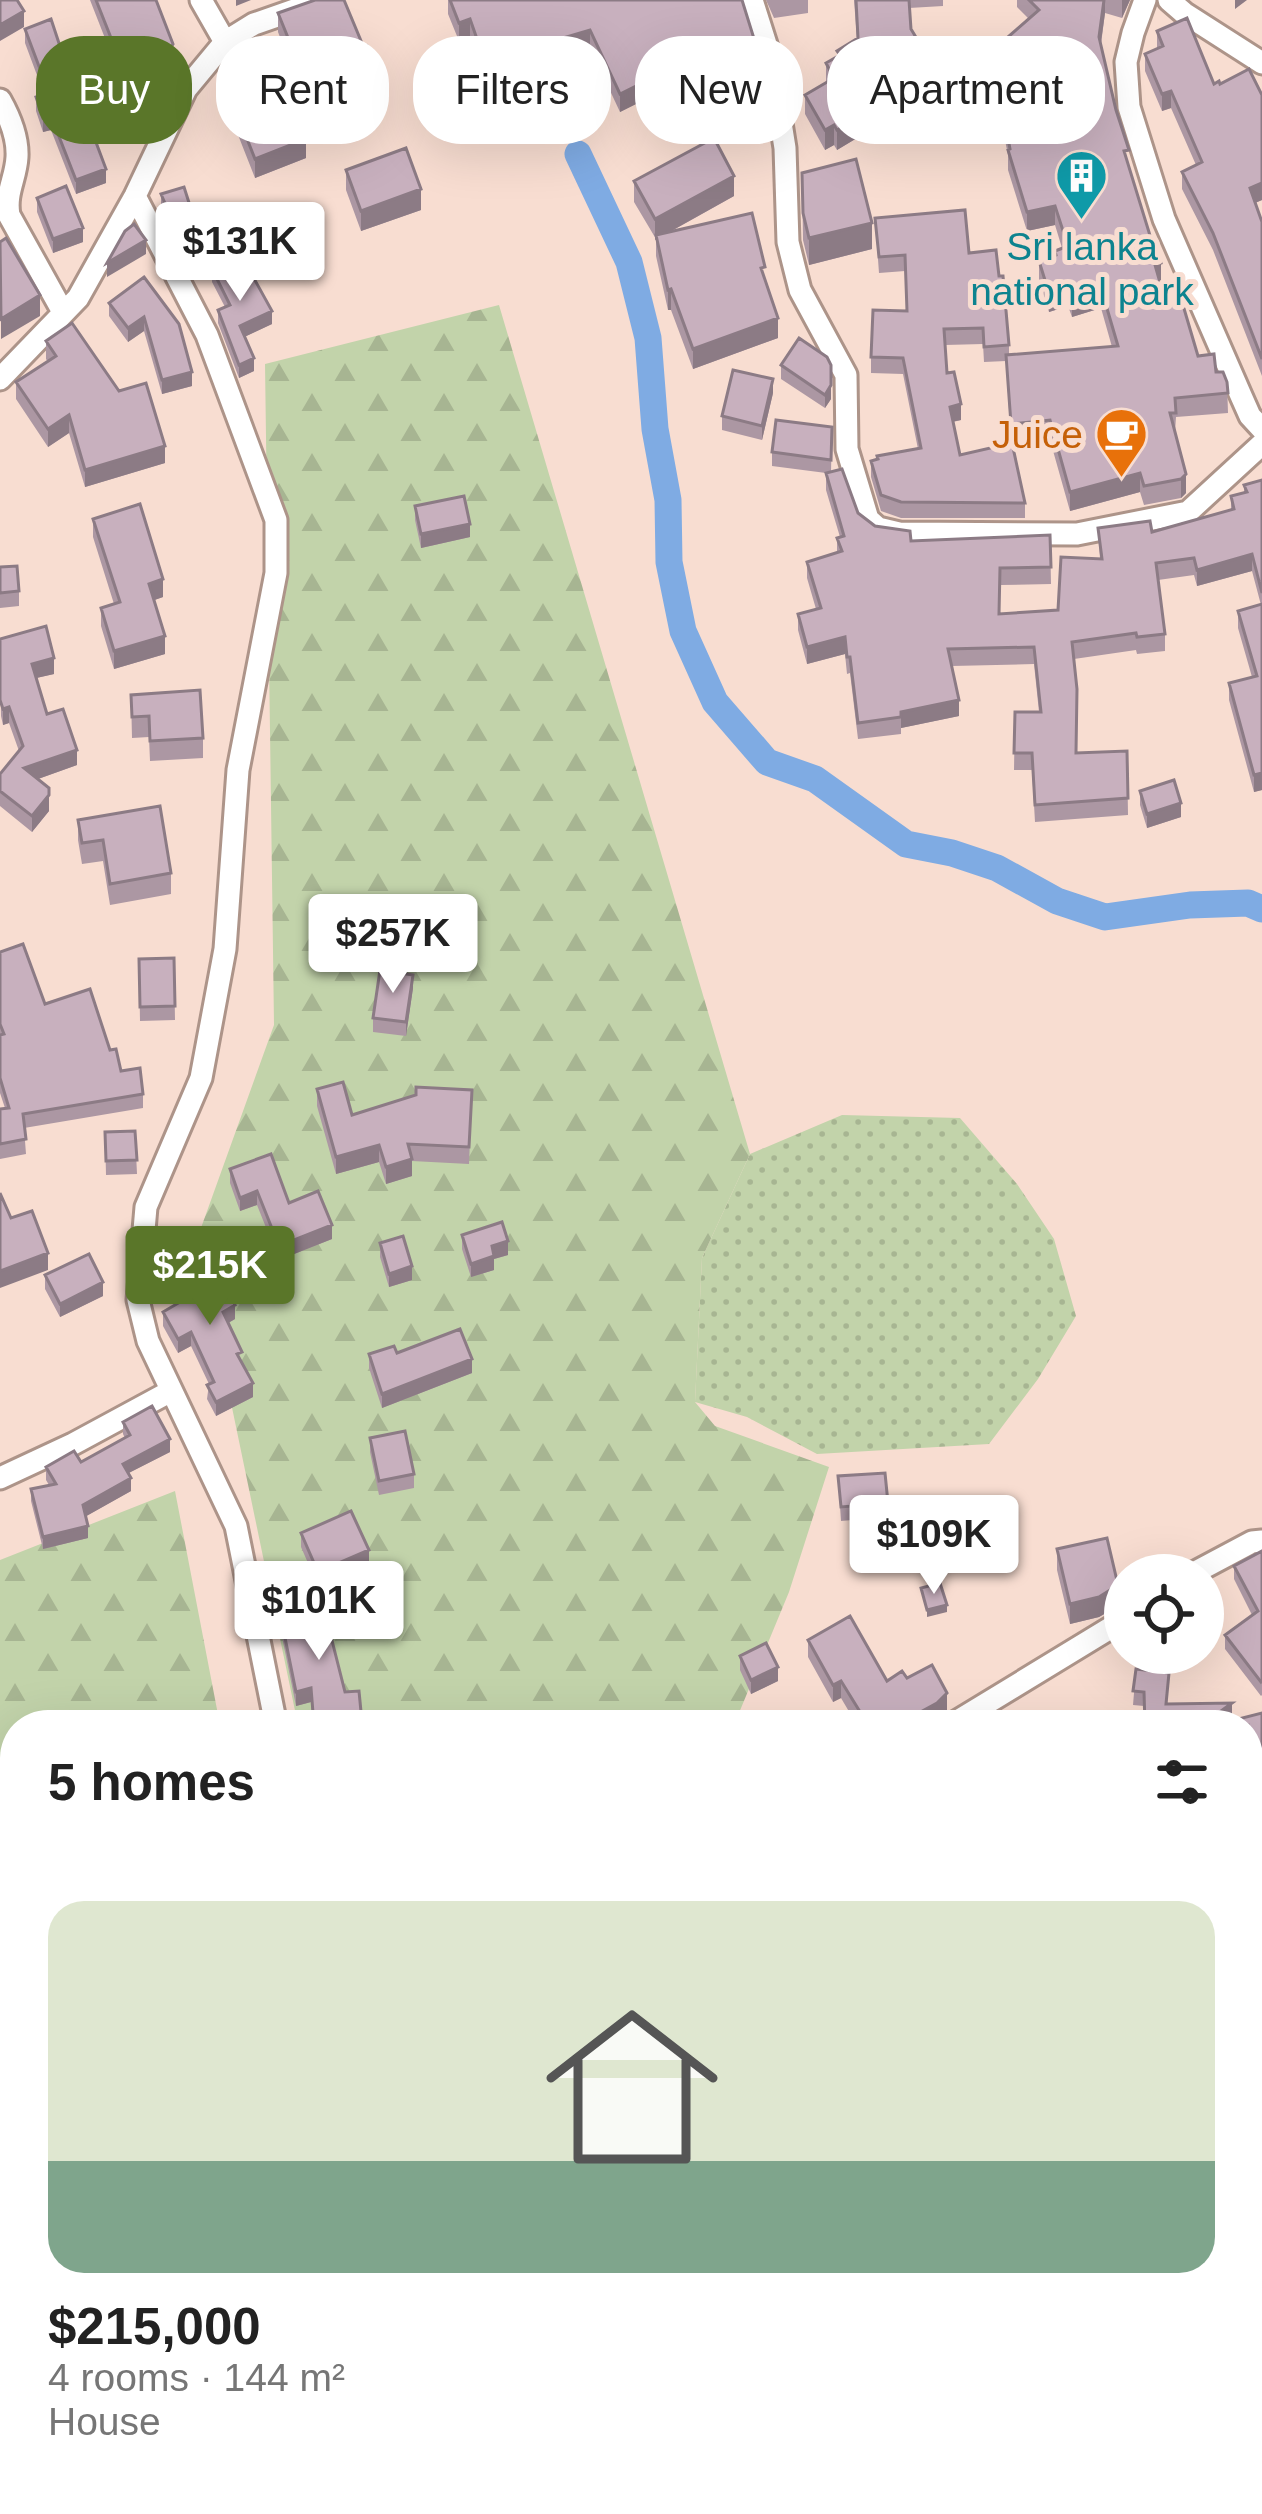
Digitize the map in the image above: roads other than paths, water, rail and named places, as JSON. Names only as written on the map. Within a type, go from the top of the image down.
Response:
[{"type":"street","points":[[201,0],[222,36]]},
{"type":"street","points":[[235,36],[254,24],[323,0]]},
{"type":"street","points":[[752,0],[771,60],[785,148],[788,242],[800,290],[846,375],[847,449],[868,519],[878,528],[899,533],[1077,534],[1188,512],[1262,444]]},
{"type":"street","points":[[1145,0],[1126,62],[1129,107],[1164,219],[1250,416],[1262,429]]},
{"type":"street","points":[[1169,0],[1262,62]]},
{"type":"street","points":[[0,379],[78,298],[135,196],[186,89],[216,53]]},
{"type":"street","points":[[0,100],[17,155],[6,199],[8,214],[64,312]]},
{"type":"street","points":[[135,196],[207,335],[276,520],[276,573],[238,770],[224,949],[201,1078],[146,1208],[138,1300],[148,1340],[236,1526],[273,1710]]},
{"type":"street","points":[[0,1478],[171,1391]]},
{"type":"street","points":[[1224,1557],[1262,1541]]},
{"type":"street","points":[[976,1710],[1104,1632]]},
{"type":"waterway","points":[[578,154],[629,262],[648,338],[655,429],[668,500],[669,562],[683,631],[715,702],[767,762],[815,779],[906,844],[997,868],[1057,901],[1105,917],[1190,905],[1248,903],[1262,909]]},
{"type":"place","name":"Sri lanka national park","points":[[1082,222]]},
{"type":"place","name":"Juice","points":[[1122,480]]}]
